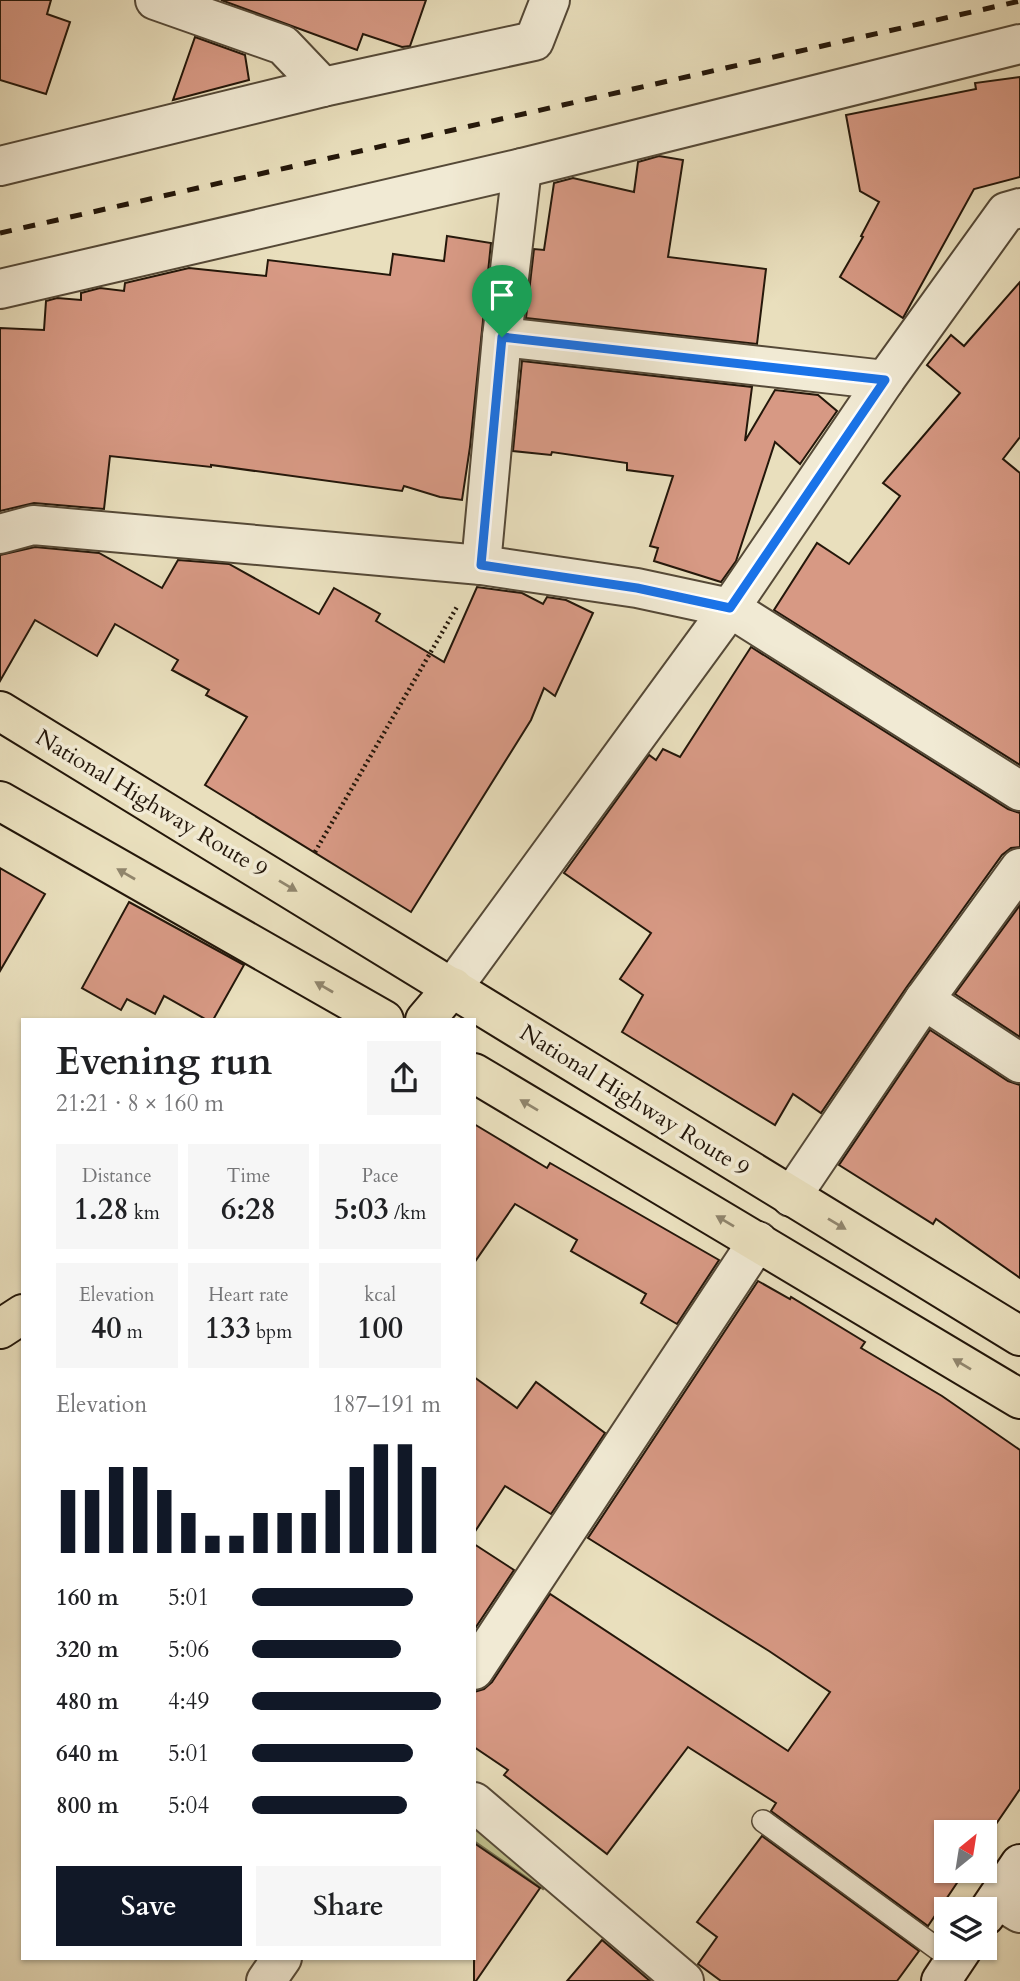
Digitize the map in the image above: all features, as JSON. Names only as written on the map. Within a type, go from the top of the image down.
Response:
[{"type":"main road","name":"National Highway Route 9","points":[[0,711],[1020,1336]]},
{"type":"main road","points":[[0,802],[380,1018]]},
{"type":"main road","points":[[427,1018],[453,987]]},
{"type":"main road","points":[[476,1074],[1020,1399]]},
{"type":"main road","points":[[0,1329],[21,1315]]},
{"type":"street","points":[[155,0],[282,45],[323,87]]},
{"type":"street","points":[[0,166],[323,87],[534,41],[550,0]]},
{"type":"street","points":[[0,289],[523,168],[1020,44]]},
{"type":"street","points":[[481,565],[502,337],[523,168]]},
{"type":"street","points":[[453,987],[730,608],[885,380],[1006,212],[1020,208]]},
{"type":"street","points":[[502,337],[885,380]]},
{"type":"street","points":[[0,534],[33,524],[481,565],[637,588],[730,608],[1020,791]]},
{"type":"street","points":[[791,1197],[924,1000],[1020,868]]},
{"type":"street","points":[[924,1000],[1020,1063]]},
{"type":"street","points":[[476,1667],[758,1241]]},
{"type":"street","points":[[476,1804],[684,1981]]},
{"type":"street","points":[[1001,1909],[1020,1864]]},
{"type":"street","points":[[266,1981],[281,1960]]},
{"type":"lane","points":[[763,1821],[953,1963]]},
{"type":"path","points":[[293,889],[481,565]]},
{"type":"green space","points":[[476,1812],[552,1876],[543,1889],[476,1842]]},
{"type":"building","points":[[0,0],[51,0],[47,14],[70,22],[46,94],[0,80]]},
{"type":"building","points":[[221,0],[426,0],[410,46],[402,47],[363,34],[357,50]]},
{"type":"building","points":[[195,37],[245,55],[249,80],[173,100]]},
{"type":"building","points":[[1020,77],[1020,177],[974,189],[903,318],[840,277],[879,202],[860,191],[846,115],[976,89],[975,83]]},
{"type":"building","points":[[659,156],[683,160],[668,257],[766,269],[757,344],[526,318],[534,249],[544,250],[554,183],[573,178],[634,192],[638,162]]},
{"type":"building","points":[[447,236],[491,243],[462,500],[440,497],[404,486],[402,491],[211,465],[110,456],[104,509],[34,503],[0,511],[0,328],[44,330],[46,301],[57,298],[81,300],[81,293],[100,288],[124,291],[125,283],[189,268],[266,276],[268,260],[390,275],[393,254],[444,261]]},
{"type":"building","points":[[1020,282],[1020,437],[1003,459],[1020,473],[1020,765],[774,610],[817,543],[849,564],[900,496],[883,483],[960,393],[927,365],[951,335],[964,346]]},
{"type":"building","points":[[522,361],[752,387],[745,441],[775,390],[818,395],[837,411],[800,464],[775,442],[736,561],[721,582],[654,561],[658,548],[650,546],[673,476],[627,470],[627,463],[552,452],[551,455],[513,451]]},
{"type":"building","points":[[35,547],[99,553],[162,588],[178,560],[229,564],[319,614],[334,588],[380,614],[376,621],[444,662],[477,587],[522,593],[543,604],[547,597],[566,600],[593,613],[555,696],[544,688],[531,720],[411,912],[205,785],[247,717],[206,695],[209,690],[172,670],[178,660],[115,624],[97,656],[35,620],[0,681],[0,555]]},
{"type":"building","points":[[751,647],[1008,809],[1020,813],[1020,847],[1011,848],[1002,855],[906,988],[821,1113],[793,1094],[775,1125],[622,1032],[643,995],[620,979],[651,933],[564,873],[649,755],[656,760],[663,749],[680,757]]},
{"type":"building","points":[[0,868],[45,894],[0,971]]},
{"type":"building","points":[[129,902],[244,965],[214,1018],[203,1018],[164,996],[155,1014],[127,999],[121,1010],[82,988]]},
{"type":"building","points":[[1020,905],[1020,1037],[955,994]]},
{"type":"building","points":[[930,1030],[1008,1081],[1020,1085],[1020,1278],[936,1219],[933,1224],[839,1165]]},
{"type":"building","points":[[476,1125],[547,1168],[550,1163],[719,1260],[677,1324],[641,1303],[646,1294],[571,1251],[577,1240],[515,1204],[476,1260]]},
{"type":"building","points":[[758,1281],[790,1299],[791,1297],[865,1342],[861,1348],[942,1396],[1020,1450],[1020,1789],[998,1821],[934,1820],[934,1883],[957,1883],[948,1897],[934,1897],[934,1917],[928,1926],[771,1811],[776,1803],[688,1747],[607,1854],[504,1775],[508,1770],[476,1748],[476,1691],[492,1682],[550,1594],[788,1751],[830,1692],[588,1538]]},
{"type":"building","points":[[476,1378],[517,1408],[536,1382],[605,1433],[551,1514],[505,1486],[476,1530]]},
{"type":"building","points":[[476,1545],[514,1570],[476,1627]]},
{"type":"building","points":[[762,1836],[919,1951],[897,1981],[721,1981],[698,1964],[717,1937],[697,1922]]},
{"type":"building","points":[[476,1844],[540,1888],[474,1981],[476,1960]]},
{"type":"building","points":[[602,1940],[650,1981],[567,1981]]},
{"type":"railway","points":[[0,233],[1020,1]]},
{"type":"route","points":[[502,337],[885,380],[730,608],[637,588],[481,565],[502,337]]}]
